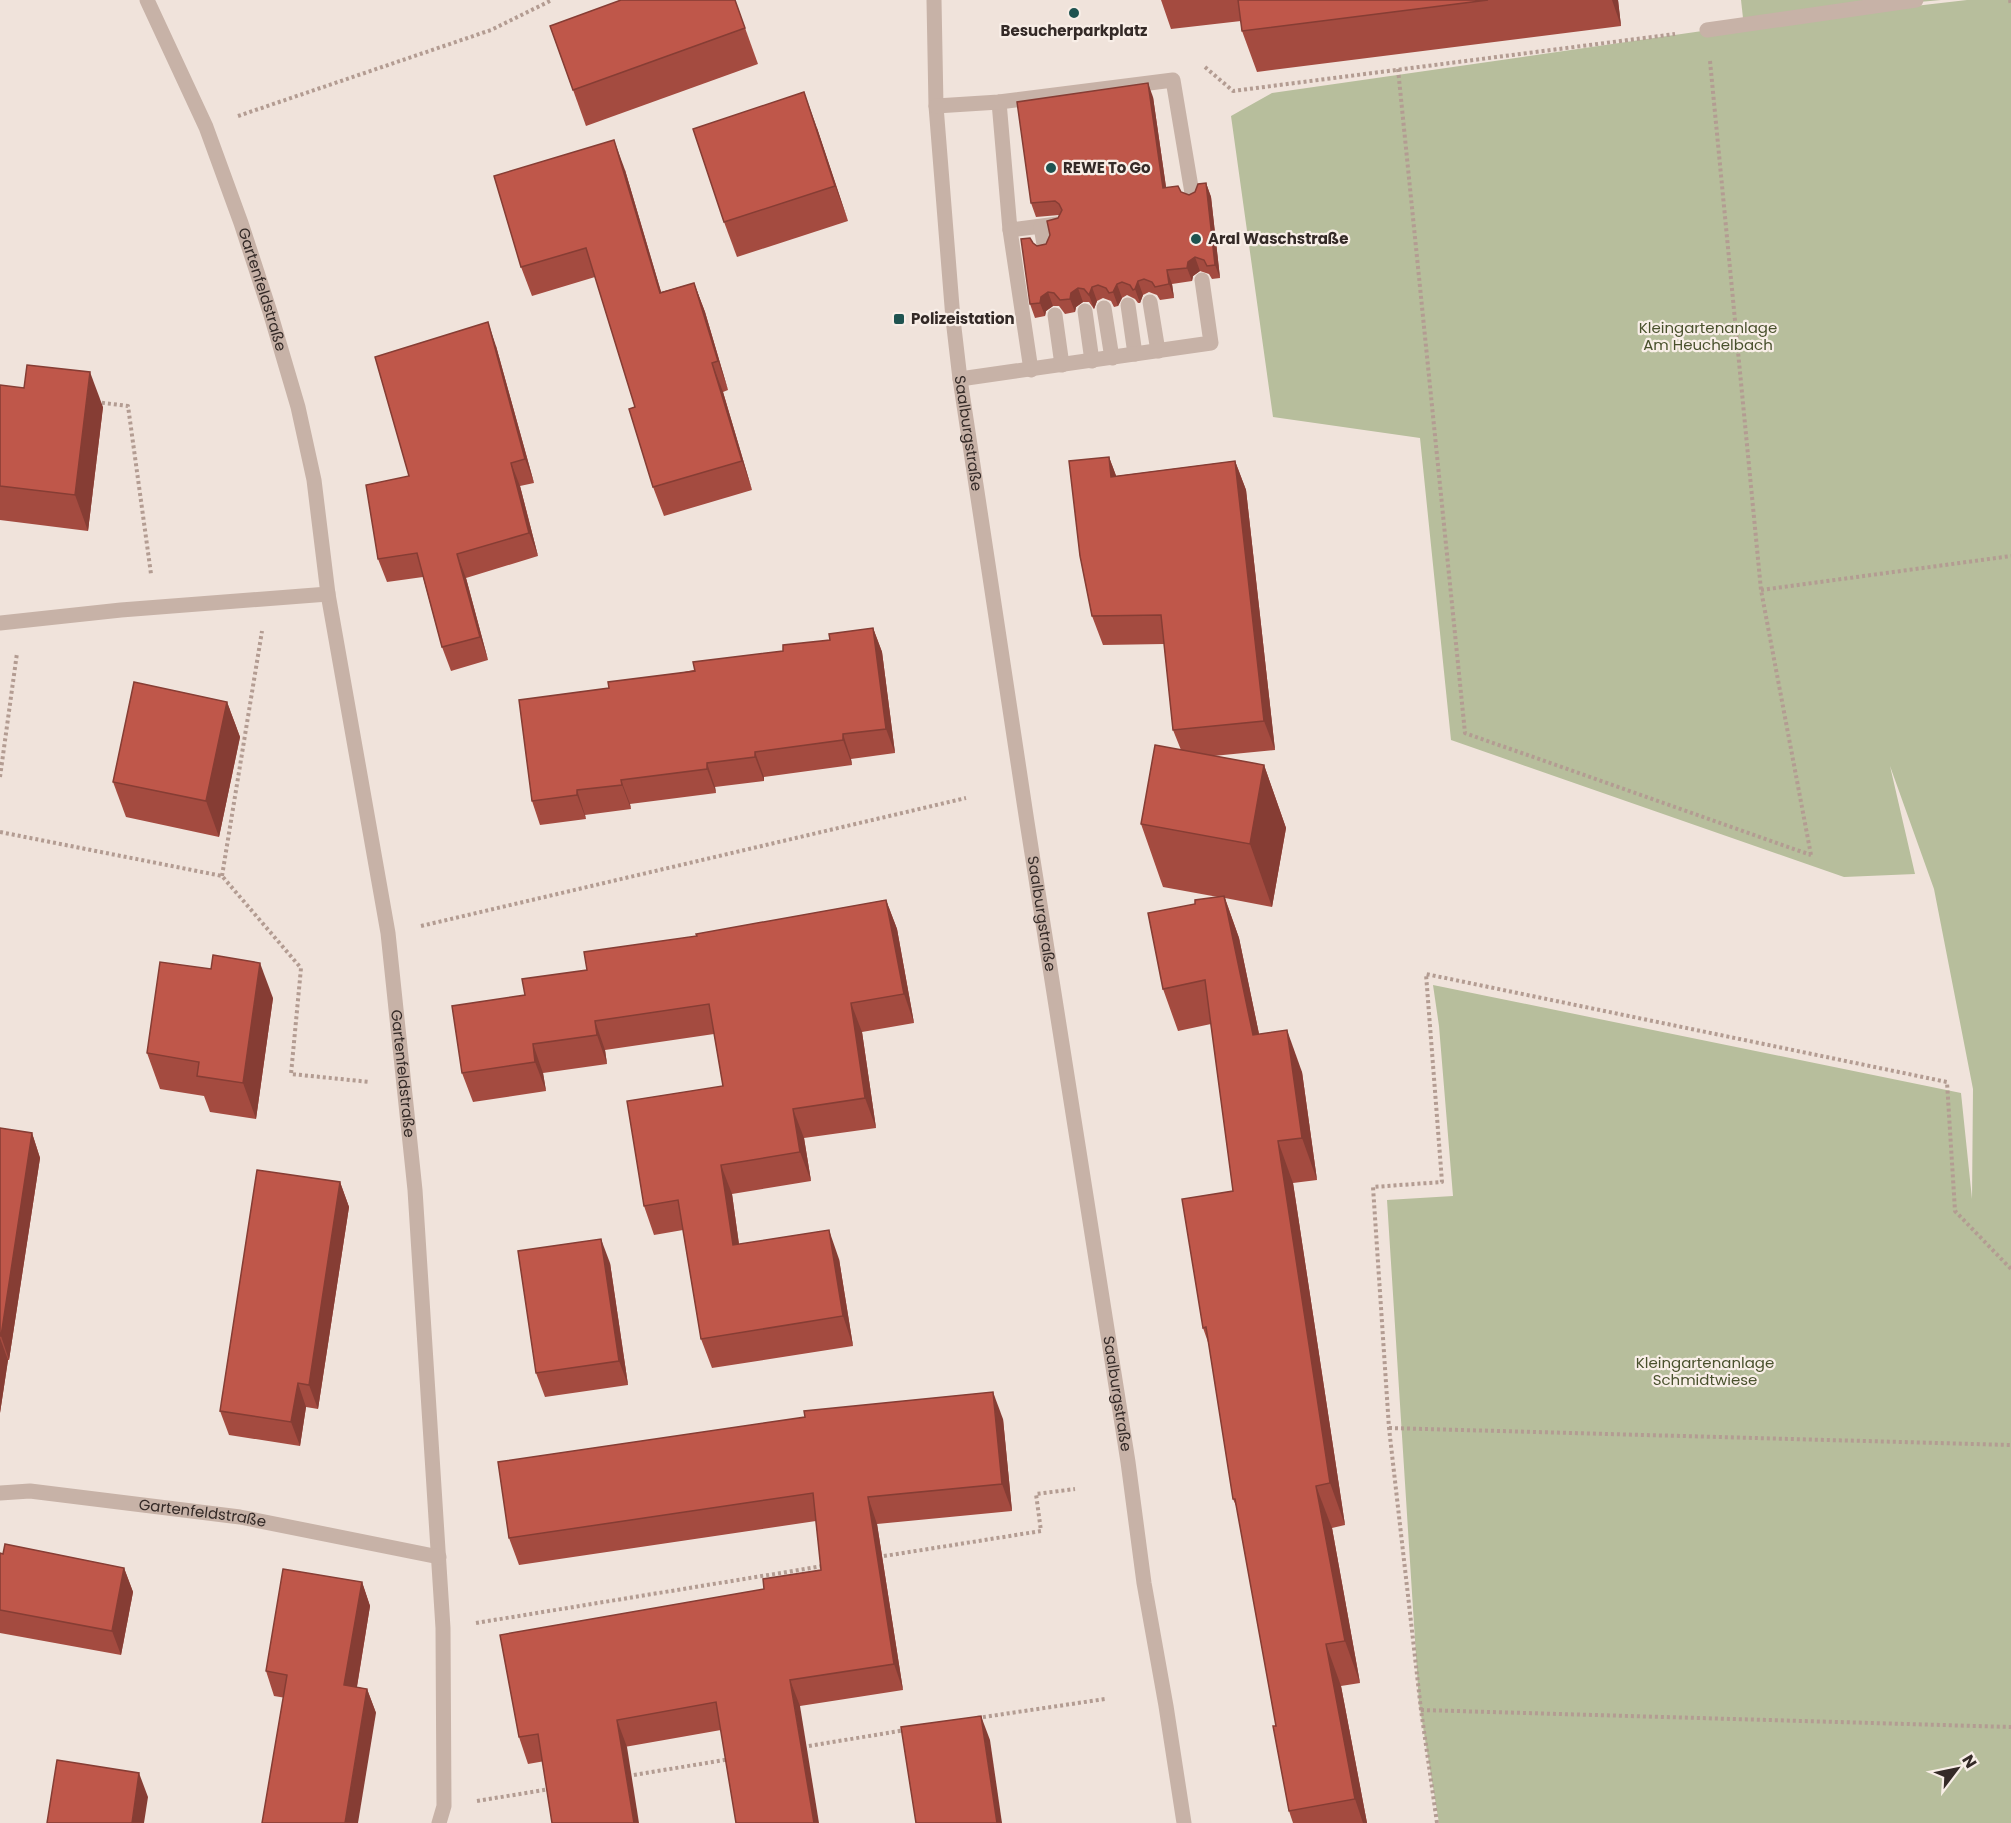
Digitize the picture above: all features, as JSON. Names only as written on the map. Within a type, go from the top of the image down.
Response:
[{"type":"street","name":"Gartenfeldstraße","points":[[147,0],[206,127],[267,301],[298,407],[314,480],[328,594],[388,933],[415,1190],[439,1557],[443,1629],[444,1806],[439,1823]]},
{"type":"street","name":"Saalburgstraße","points":[[934,0],[936,106],[960,379],[1030,845],[1128,1462],[1144,1582],[1184,1823]]},
{"type":"street","points":[[1707,30],[1916,0]]},
{"type":"street","points":[[936,106],[999,102],[1173,80],[1193,198]]},
{"type":"street","points":[[999,102],[1010,231],[1030,370]]},
{"type":"street","points":[[1010,231],[1057,224]]},
{"type":"street","points":[[1041,227],[1045,250]]},
{"type":"street","points":[[960,379],[1211,343],[1202,280]]},
{"type":"street","points":[[1150,302],[1158,351]]},
{"type":"street","points":[[1128,305],[1135,354]]},
{"type":"street","points":[[1104,308],[1112,358]]},
{"type":"street","points":[[1084,311],[1092,361]]},
{"type":"street","points":[[1054,315],[1062,365]]},
{"type":"street","points":[[0,623],[155,607],[328,594]]},
{"type":"street","name":"Gartenfeldstraße","points":[[0,1493],[30,1491],[240,1517],[439,1557]]},
{"type":"path","points":[[206,127],[491,30],[552,0]]},
{"type":"path","points":[[2010,0],[2011,6]]},
{"type":"path","points":[[1200,62],[1233,91],[1398,69],[1707,30],[1761,591],[1811,855],[1465,733],[1398,69]]},
{"type":"path","points":[[93,401],[128,405],[155,607]]},
{"type":"path","points":[[1761,591],[2011,556]]},
{"type":"path","points":[[222,876],[268,598]]},
{"type":"path","points":[[0,777],[22,621]]},
{"type":"path","points":[[388,933],[966,798]]},
{"type":"path","points":[[0,832],[222,876],[301,968],[291,1074],[404,1085]]},
{"type":"path","points":[[1437,1823],[1421,1710],[1389,1428],[1373,1187],[1442,1182],[1426,974],[1947,1082],[1955,1211],[2011,1269]]},
{"type":"path","points":[[1389,1428],[2011,1446]]},
{"type":"path","points":[[877,1557],[1041,1531],[1036,1494],[1075,1490]]},
{"type":"path","points":[[443,1629],[830,1565]]},
{"type":"path","points":[[975,1718],[1105,1699]]},
{"type":"path","points":[[1421,1710],[2011,1727]]},
{"type":"path","points":[[798,1748],[916,1728]]},
{"type":"path","points":[[621,1777],[739,1757]]},
{"type":"path","points":[[444,1806],[550,1788]]},
{"type":"green space","points":[[1741,0],[1941,0],[1743,18]]},
{"type":"green space","points":[[1967,0],[2011,0],[2011,1823],[1439,1823],[1419,1703],[1387,1200],[1453,1196],[1439,1026],[1433,985],[1961,1093],[1972,1199],[1973,1089],[1934,889],[1890,766],[1915,874],[1844,877],[1451,740],[1420,438],[1273,417],[1231,116],[1272,93],[1723,28]]},
{"type":"building","points":[[621,0],[735,0],[745,28],[573,90],[550,26]]},
{"type":"building","points":[[1238,0],[1488,0],[1242,31]]},
{"type":"building","points":[[1148,83],[1163,188],[1178,186],[1181,192],[1189,195],[1195,192],[1198,184],[1206,183],[1215,265],[1207,266],[1204,260],[1195,257],[1188,262],[1187,268],[1167,270],[1169,284],[1155,287],[1152,282],[1144,279],[1138,281],[1133,290],[1130,285],[1122,282],[1117,284],[1113,292],[1109,293],[1106,288],[1098,285],[1092,287],[1089,295],[1084,289],[1078,288],[1071,293],[1070,299],[1060,300],[1054,293],[1048,292],[1041,297],[1040,303],[1030,304],[1021,239],[1030,238],[1037,246],[1046,244],[1050,235],[1047,221],[1058,218],[1062,210],[1055,201],[1031,203],[1017,102]]},
{"type":"building","points":[[804,92],[835,186],[724,222],[693,129]]},
{"type":"building","points":[[614,140],[660,293],[694,283],[718,361],[712,363],[742,461],[653,487],[629,409],[635,407],[586,248],[521,267],[494,176]]},
{"type":"building","points":[[488,322],[525,459],[511,463],[529,533],[457,554],[480,637],[442,647],[417,553],[378,559],[366,485],[409,476],[375,357]]},
{"type":"building","points":[[27,365],[90,372],[75,495],[0,486],[0,385],[24,388]]},
{"type":"building","points":[[1109,457],[1111,477],[1235,461],[1264,721],[1173,730],[1161,615],[1092,616],[1080,556],[1069,461]]},
{"type":"building","points":[[873,628],[886,729],[843,734],[843,740],[755,752],[755,757],[707,763],[707,769],[621,780],[622,785],[577,790],[577,795],[532,801],[519,700],[609,688],[608,682],[695,671],[693,662],[783,651],[783,645],[830,640],[829,634]]},
{"type":"building","points":[[134,682],[227,702],[206,801],[113,782]]},
{"type":"building","points":[[1155,745],[1264,765],[1250,844],[1141,824]]},
{"type":"building","points":[[1224,896],[1253,1035],[1287,1030],[1302,1138],[1278,1141],[1330,1483],[1316,1486],[1345,1641],[1326,1644],[1355,1799],[1289,1811],[1273,1726],[1276,1726],[1235,1499],[1233,1499],[1206,1327],[1203,1328],[1182,1199],[1233,1191],[1205,980],[1163,989],[1148,913],[1195,904],[1195,900]]},
{"type":"building","points":[[886,900],[904,994],[851,1003],[865,1098],[793,1109],[800,1152],[721,1165],[733,1245],[829,1230],[843,1316],[701,1339],[678,1200],[644,1206],[627,1101],[723,1086],[709,1004],[595,1021],[597,1035],[533,1044],[535,1062],[462,1073],[452,1006],[525,995],[522,979],[587,970],[584,952],[697,936],[696,934]]},
{"type":"building","points":[[213,955],[260,963],[243,1083],[197,1076],[199,1062],[147,1053],[160,962],[211,969]]},
{"type":"building","points":[[0,1128],[32,1133],[1,1336],[0,1336]]},
{"type":"building","points":[[257,1170],[340,1182],[309,1385],[298,1383],[291,1422],[220,1411]]},
{"type":"building","points":[[601,1239],[619,1361],[536,1373],[518,1251]]},
{"type":"building","points":[[993,1392],[1002,1484],[868,1497],[894,1664],[790,1680],[814,1823],[736,1823],[716,1702],[617,1720],[634,1823],[552,1823],[538,1734],[519,1737],[500,1635],[764,1589],[763,1579],[821,1570],[813,1493],[509,1538],[498,1462],[805,1417],[804,1411]]},
{"type":"building","points":[[5,1544],[124,1568],[112,1631],[0,1610],[0,1553],[3,1554]]},
{"type":"building","points":[[283,1569],[362,1582],[344,1685],[367,1689],[345,1823],[262,1823],[287,1675],[266,1671]]},
{"type":"building","points":[[981,1716],[997,1823],[916,1823],[901,1727]]},
{"type":"building","points":[[57,1760],[139,1773],[132,1823],[47,1823]]},
{"type":"place","name":"Besucherparkplatz","points":[[1074,13]]},
{"type":"place","name":"REWE To Go","points":[[1051,168]]},
{"type":"place","name":"Aral Waschstraße","points":[[1196,239]]},
{"type":"place","name":"Polizeistation","points":[[899,319]]},
{"type":"park label","name":"Kleingartenanlage Am Heuchelbach","points":[[1708,336]]},
{"type":"park label","name":"Kleingartenanlage Schmidtwiese","points":[[1705,1372]]}]
